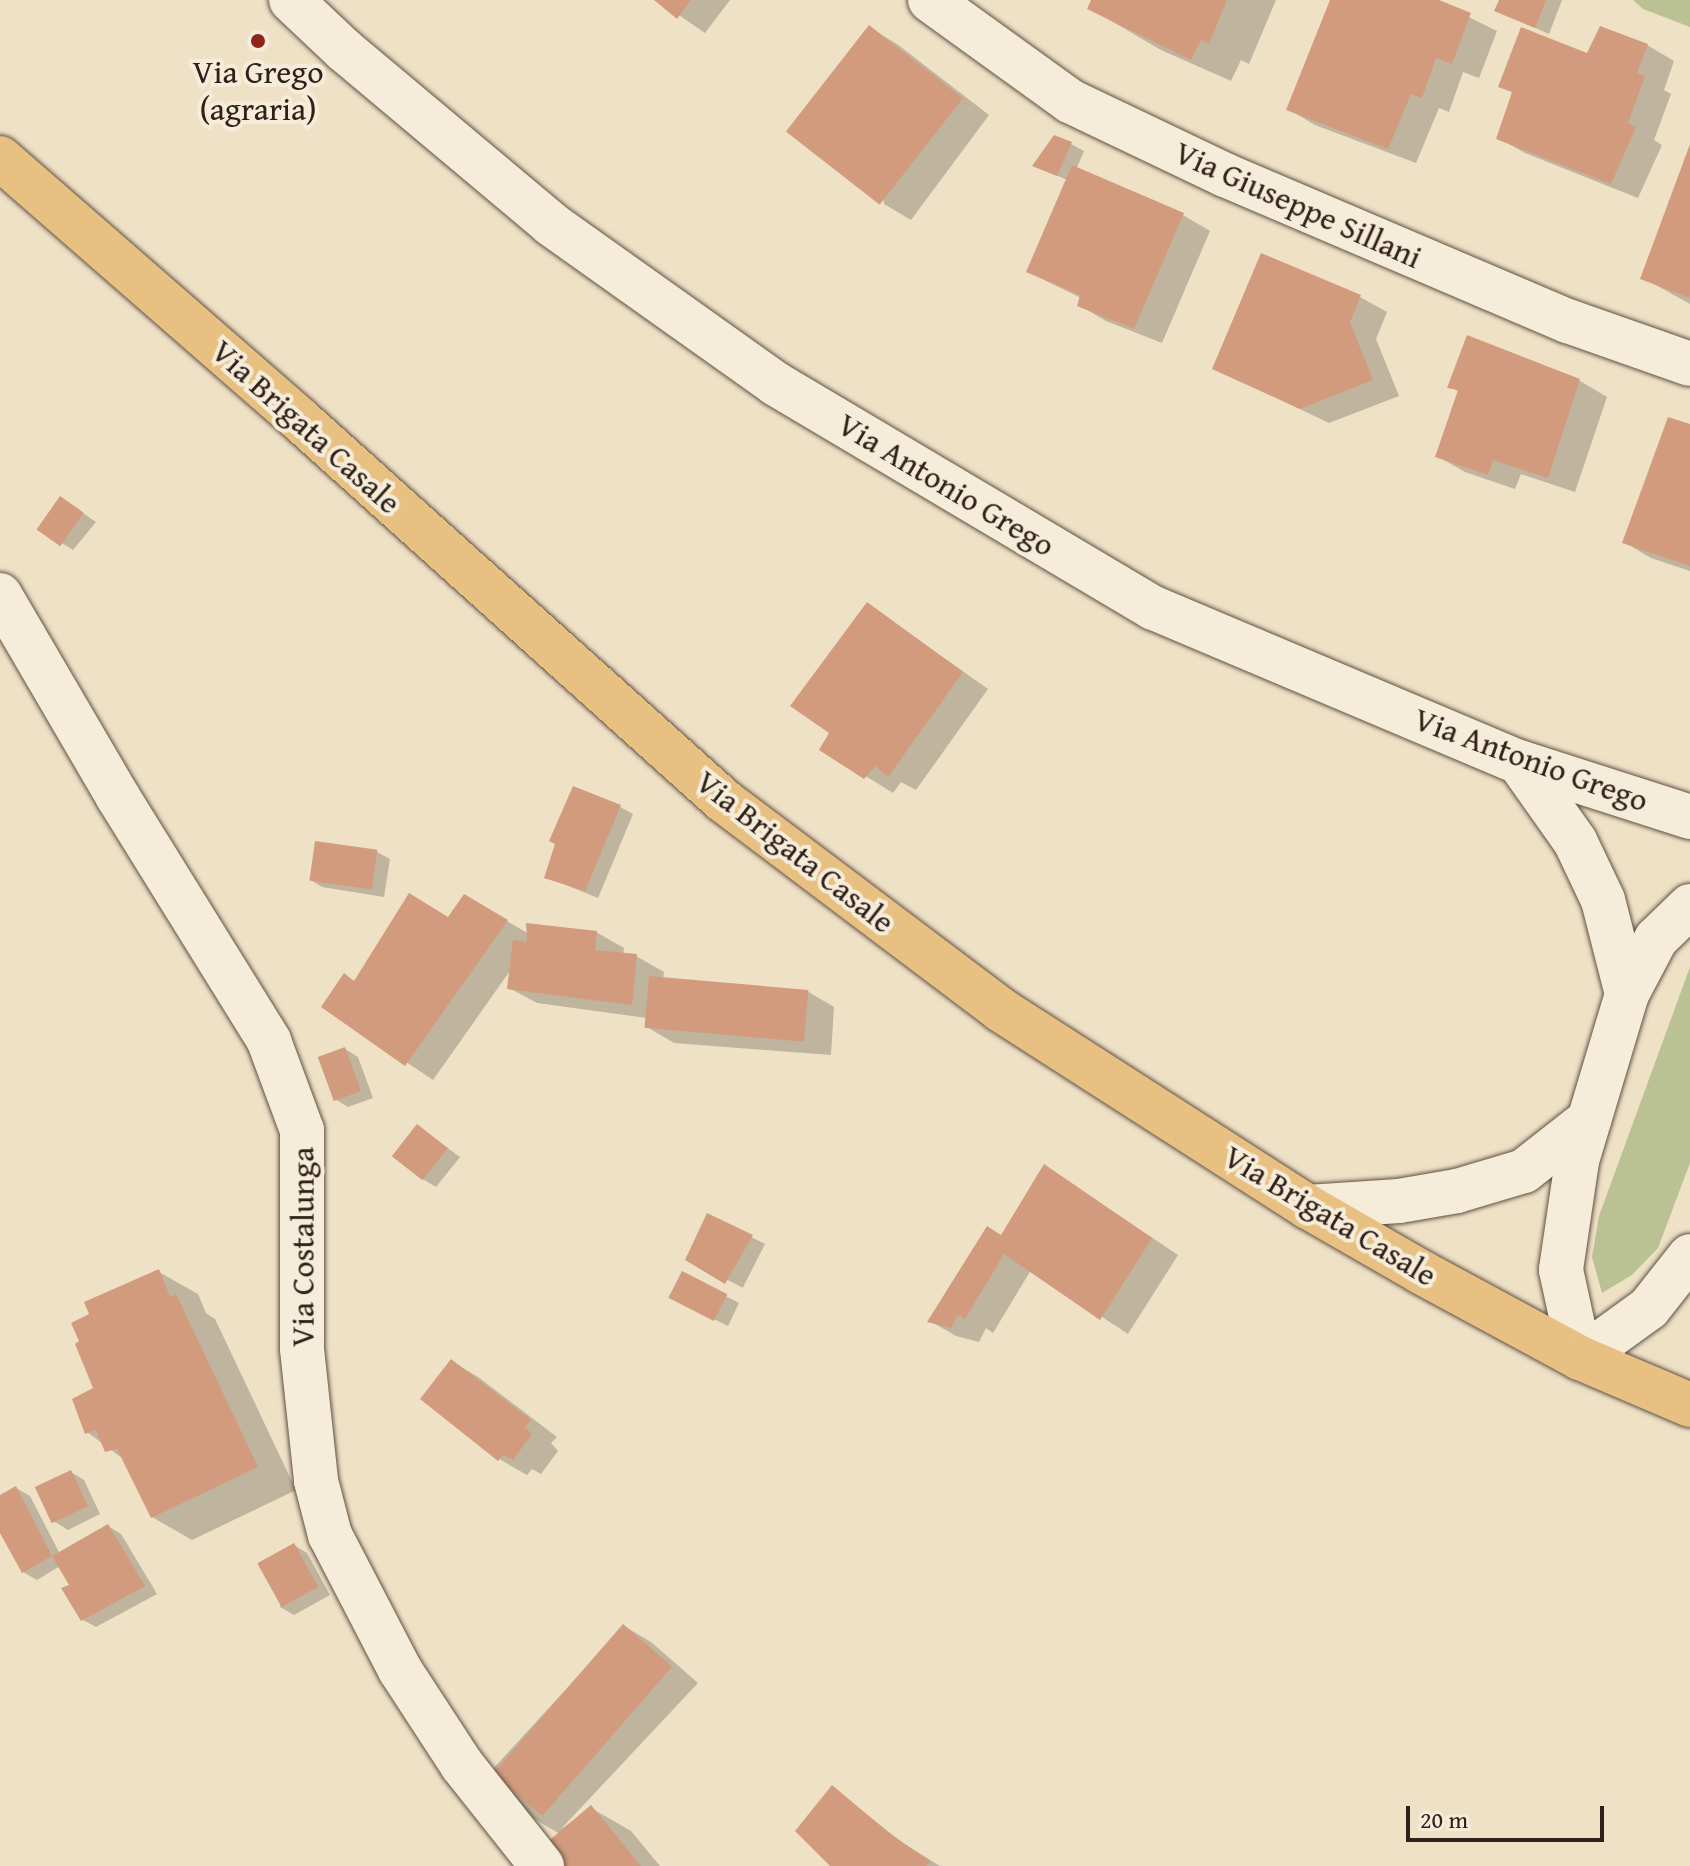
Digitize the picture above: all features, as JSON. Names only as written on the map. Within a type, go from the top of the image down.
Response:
[{"type":"main road","name":"Via Brigata Casale","points":[[0,158],[298,418],[724,801],[1001,1010],[1308,1207],[1580,1358],[1690,1405]]},
{"type":"street","name":"Via Antonio Grego","points":[[291,0],[344,50],[551,224],[776,384],[1154,608],[1519,762],[1690,817]]},
{"type":"street","name":"Via Giuseppe Sillani","points":[[930,0],[1070,101],[1225,175],[1568,321],[1690,364]]},
{"type":"street","name":"Via Costalunga","points":[[0,595],[118,797],[269,1041],[302,1130],[302,1349],[316,1481],[330,1535],[400,1670],[462,1765],[542,1866]]},
{"type":"street","points":[[1519,762],[1575,841],[1603,900],[1627,994]]},
{"type":"street","points":[[1690,906],[1656,939],[1627,994],[1577,1161],[1561,1270],[1580,1358],[1649,1308],[1690,1256]]},
{"type":"street","points":[[1308,1207],[1399,1201],[1457,1191],[1524,1171],[1589,1120]]},
{"type":"green space","points":[[1633,0],[1690,0],[1690,27],[1643,9]]},
{"type":"green space","points":[[1690,967],[1690,1163],[1658,1248],[1632,1275],[1602,1293],[1592,1257],[1599,1216]]},
{"type":"building","points":[[654,0],[691,0],[677,19]]},
{"type":"building","points":[[1091,0],[1227,0],[1209,44],[1201,40],[1191,60],[1087,9]]},
{"type":"building","points":[[1330,0],[1439,0],[1471,13],[1452,64],[1436,58],[1422,98],[1411,94],[1388,149],[1286,110]]},
{"type":"building","points":[[1499,0],[1546,0],[1535,28],[1494,11]]},
{"type":"building","points":[[869,25],[963,98],[880,205],[786,131]]},
{"type":"building","points":[[1600,26],[1648,44],[1637,73],[1645,76],[1628,123],[1636,127],[1611,184],[1496,139],[1512,92],[1498,87],[1521,27],[1587,53]]},
{"type":"building","points":[[1054,135],[1072,142],[1057,176],[1032,166]]},
{"type":"building","points":[[1690,144],[1690,298],[1640,279]]},
{"type":"building","points":[[1072,165],[1184,213],[1134,329],[1077,306],[1080,295],[1026,272]]},
{"type":"building","points":[[1261,253],[1361,295],[1350,322],[1373,380],[1300,409],[1212,369]]},
{"type":"building","points":[[1467,335],[1580,379],[1548,478],[1493,460],[1488,475],[1435,457],[1458,390],[1447,388]]},
{"type":"building","points":[[1668,417],[1690,424],[1690,566],[1622,543]]},
{"type":"building","points":[[60,496],[84,513],[60,546],[36,530]]},
{"type":"building","points":[[867,602],[963,672],[888,777],[875,766],[864,779],[819,750],[829,733],[790,706]]},
{"type":"building","points":[[573,786],[621,805],[585,891],[544,878],[555,844],[549,841]]},
{"type":"building","points":[[315,841],[377,850],[372,889],[309,881]]},
{"type":"building","points":[[409,893],[448,917],[464,894],[508,920],[405,1066],[321,1007],[344,973],[354,981]]},
{"type":"building","points":[[526,923],[597,931],[595,950],[637,954],[632,1005],[507,989],[513,940],[527,942]]},
{"type":"building","points":[[649,976],[808,990],[804,1042],[644,1028]]},
{"type":"building","points":[[345,1047],[361,1091],[334,1101],[318,1057]]},
{"type":"building","points":[[417,1124],[448,1148],[422,1180],[392,1156]]},
{"type":"building","points":[[1044,1164],[1152,1238],[1100,1320],[1004,1254],[965,1319],[958,1315],[951,1328],[927,1322],[987,1226],[1001,1235]]},
{"type":"building","points":[[707,1213],[753,1235],[725,1284],[685,1260]]},
{"type":"building","points":[[159,1269],[170,1297],[176,1294],[258,1467],[151,1518],[117,1449],[105,1452],[96,1430],[85,1434],[72,1399],[93,1388],[75,1344],[79,1341],[71,1323],[89,1314],[84,1302]]},
{"type":"building","points":[[682,1271],[727,1294],[714,1321],[668,1298]]},
{"type":"building","points":[[451,1359],[531,1420],[525,1427],[532,1434],[513,1460],[503,1455],[498,1461],[420,1399]]},
{"type":"building","points":[[71,1470],[88,1506],[52,1523],[35,1487]]},
{"type":"building","points":[[16,1486],[52,1556],[22,1573],[0,1533],[0,1495]]},
{"type":"building","points":[[108,1524],[145,1586],[81,1621],[61,1588],[69,1585],[52,1556]]},
{"type":"building","points":[[294,1543],[318,1587],[282,1607],[257,1563]]},
{"type":"building","points":[[623,1624],[672,1667],[542,1816],[493,1773]]},
{"type":"building","points":[[832,1785],[889,1833],[931,1862],[926,1866],[830,1866],[795,1831]]},
{"type":"building","points":[[591,1805],[641,1866],[561,1866],[544,1845]]},
{"type":"place","name":"Via Grego (agraria)","points":[[258,41]]}]
